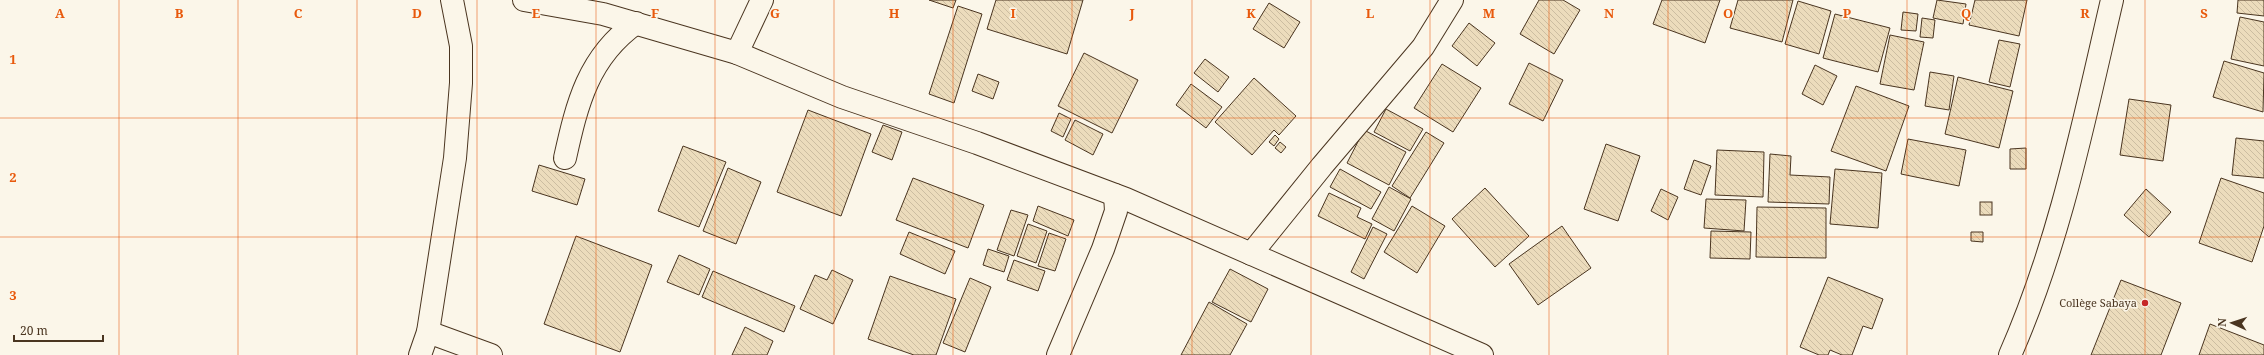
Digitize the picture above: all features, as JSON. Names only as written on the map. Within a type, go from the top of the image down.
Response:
[{"type":"street","points":[[420,355],[428,332],[455,158],[462,83],[461,46],[452,0]]},
{"type":"street","points":[[524,0],[603,14],[737,53],[842,97],[977,143],[1115,195],[1482,355]]},
{"type":"street","points":[[737,53],[762,0]]},
{"type":"street","points":[[1251,254],[1322,166],[1423,47],[1452,0]]},
{"type":"street","points":[[2010,355],[2027,316],[2066,195],[2112,0]]},
{"type":"street","points":[[566,158],[575,110],[596,64],[619,36],[636,24]]},
{"type":"street","points":[[1058,355],[1103,249],[1116,210],[1115,195]]},
{"type":"street","points":[[428,332],[491,355]]},
{"type":"building","points":[[929,0],[956,0],[953,8]]},
{"type":"building","points":[[996,0],[1083,0],[1067,54],[987,29]]},
{"type":"building","points":[[1539,0],[1563,0],[1580,10],[1554,54],[1520,34]]},
{"type":"building","points":[[1662,0],[1720,0],[1705,43],[1653,24]]},
{"type":"building","points":[[1738,0],[1793,0],[1782,42],[1730,28]]},
{"type":"building","points":[[1937,0],[1966,4],[1963,24],[1933,18]]},
{"type":"building","points":[[1975,0],[2027,0],[2019,36],[1969,25]]},
{"type":"building","points":[[2238,0],[2264,0],[2264,16],[2237,13]]},
{"type":"building","points":[[1798,1],[1831,11],[1819,54],[1785,44]]},
{"type":"building","points":[[1269,3],[1300,22],[1284,48],[1253,29]]},
{"type":"building","points":[[958,6],[982,14],[954,103],[929,94]]},
{"type":"building","points":[[1903,12],[1918,14],[1916,31],[1901,30]]},
{"type":"building","points":[[1835,14],[1890,28],[1878,72],[1823,58]]},
{"type":"building","points":[[2240,17],[2264,22],[2264,66],[2231,59]]},
{"type":"building","points":[[1922,18],[1935,20],[1933,38],[1920,37]]},
{"type":"building","points":[[1469,23],[1495,43],[1477,66],[1452,46]]},
{"type":"building","points":[[1890,35],[1924,42],[1914,90],[1880,84]]},
{"type":"building","points":[[1999,40],[2020,44],[2010,87],[1989,82]]},
{"type":"building","points":[[1084,53],[1138,80],[1112,133],[1058,106]]},
{"type":"building","points":[[1205,59],[1229,77],[1218,92],[1194,73]]},
{"type":"building","points":[[2224,61],[2264,73],[2263,112],[2213,97]]},
{"type":"building","points":[[1529,63],[1563,80],[1543,121],[1509,104]]},
{"type":"building","points":[[1442,64],[1481,88],[1453,132],[1414,108]]},
{"type":"building","points":[[1815,65],[1837,76],[1823,105],[1802,94]]},
{"type":"building","points":[[1930,72],[1954,76],[1949,110],[1925,106]]},
{"type":"building","points":[[978,74],[999,82],[993,99],[972,91]]},
{"type":"building","points":[[1958,77],[2013,91],[1999,148],[1945,134]]},
{"type":"building","points":[[1254,78],[1296,116],[1279,135],[1274,130],[1252,155],[1215,122]]},
{"type":"building","points":[[1191,84],[1222,107],[1206,128],[1176,105]]},
{"type":"building","points":[[1856,86],[1909,106],[1886,171],[1831,151]]},
{"type":"building","points":[[2129,99],[2171,105],[2163,161],[2120,155]]},
{"type":"building","points":[[1386,109],[1423,129],[1410,151],[1374,132]]},
{"type":"building","points":[[808,110],[871,134],[841,216],[777,192]]},
{"type":"building","points":[[1059,113],[1071,119],[1063,137],[1051,131]]},
{"type":"building","points":[[1075,120],[1103,134],[1093,155],[1065,140]]},
{"type":"building","points":[[883,125],[902,132],[892,160],[872,152]]},
{"type":"building","points":[[1364,130],[1406,152],[1389,185],[1347,163]]},
{"type":"building","points":[[1426,132],[1444,143],[1410,198],[1392,186]]},
{"type":"building","points":[[1275,135],[1279,139],[1274,146],[1269,142]]},
{"type":"building","points":[[2236,138],[2264,141],[2264,178],[2232,175]]},
{"type":"building","points":[[1908,139],[1966,150],[1959,186],[1901,174]]},
{"type":"building","points":[[1280,142],[1286,147],[1281,153],[1275,148]]},
{"type":"building","points":[[1606,144],[1640,156],[1618,221],[1584,209]]},
{"type":"building","points":[[683,146],[726,162],[699,227],[658,211]]},
{"type":"building","points":[[2026,148],[2026,169],[2010,169],[2010,149]]},
{"type":"building","points":[[1717,150],[1764,152],[1763,197],[1715,195]]},
{"type":"building","points":[[1770,154],[1791,156],[1790,175],[1830,177],[1829,204],[1768,202]]},
{"type":"building","points":[[1694,160],[1711,166],[1701,195],[1684,189]]},
{"type":"building","points":[[539,165],[585,179],[577,205],[532,191]]},
{"type":"building","points":[[728,168],[761,182],[736,244],[703,231]]},
{"type":"building","points":[[1340,169],[1381,192],[1371,209],[1330,187]]},
{"type":"building","points":[[1835,169],[1882,173],[1878,228],[1830,224]]},
{"type":"building","points":[[913,178],[984,205],[968,248],[896,220]]},
{"type":"building","points":[[2221,178],[2264,193],[2264,226],[2252,262],[2199,243]]},
{"type":"building","points":[[1389,187],[1411,199],[1394,231],[1372,219]]},
{"type":"building","points":[[1485,188],[1529,236],[1495,267],[1452,219]]},
{"type":"building","points":[[1661,189],[1678,197],[1668,220],[1651,211]]},
{"type":"building","points":[[2146,189],[2171,212],[2149,237],[2124,215]]},
{"type":"building","points":[[1329,193],[1361,208],[1357,217],[1372,224],[1365,239],[1318,216]]},
{"type":"building","points":[[1706,199],[1746,200],[1744,231],[1704,228]]},
{"type":"building","points":[[1980,202],[1992,202],[1992,215],[1980,215]]},
{"type":"building","points":[[1038,206],[1074,220],[1068,236],[1033,221]]},
{"type":"building","points":[[1412,206],[1445,226],[1417,273],[1384,252]]},
{"type":"building","points":[[1757,207],[1826,208],[1826,258],[1756,257]]},
{"type":"building","points":[[1011,210],[1028,215],[1014,256],[997,250]]},
{"type":"building","points":[[1028,224],[1047,231],[1036,263],[1017,256]]},
{"type":"building","points":[[1562,226],[1591,268],[1538,305],[1509,264]]},
{"type":"building","points":[[1373,227],[1387,234],[1364,279],[1351,272]]},
{"type":"building","points":[[1711,231],[1751,232],[1750,259],[1710,258]]},
{"type":"building","points":[[909,232],[955,251],[945,274],[900,254]]},
{"type":"building","points":[[1971,232],[1983,232],[1983,242],[1971,241]]},
{"type":"building","points":[[1049,233],[1066,239],[1055,271],[1038,266]]},
{"type":"building","points":[[576,236],[652,265],[620,352],[544,324]]},
{"type":"building","points":[[988,249],[1009,256],[1004,272],[983,265]]},
{"type":"building","points":[[679,255],[710,269],[699,295],[667,282]]},
{"type":"building","points":[[1014,260],[1045,271],[1038,291],[1007,280]]},
{"type":"building","points":[[1230,269],[1268,289],[1251,322],[1212,302]]},
{"type":"building","points":[[832,270],[853,280],[833,324],[800,309],[815,275],[827,280]]},
{"type":"building","points":[[713,271],[795,306],[784,332],[702,297]]},
{"type":"building","points":[[890,276],[956,299],[936,355],[914,355],[868,339]]},
{"type":"building","points":[[1828,277],[1883,299],[1872,329],[1863,326],[1852,355],[1842,355],[1830,350],[1828,355],[1819,355],[1800,347]]},
{"type":"building","points":[[970,278],[991,287],[965,352],[943,343]]},
{"type":"building","points":[[2121,280],[2181,303],[2161,355],[2091,355]]},
{"type":"building","points":[[1209,302],[1247,324],[1230,355],[1181,355]]},
{"type":"building","points":[[2210,324],[2264,345],[2264,355],[2199,355]]},
{"type":"building","points":[[745,327],[773,341],[767,355],[732,355]]},
{"type":"place","name":"Collège Sabaya","points":[[2145,303]]}]
